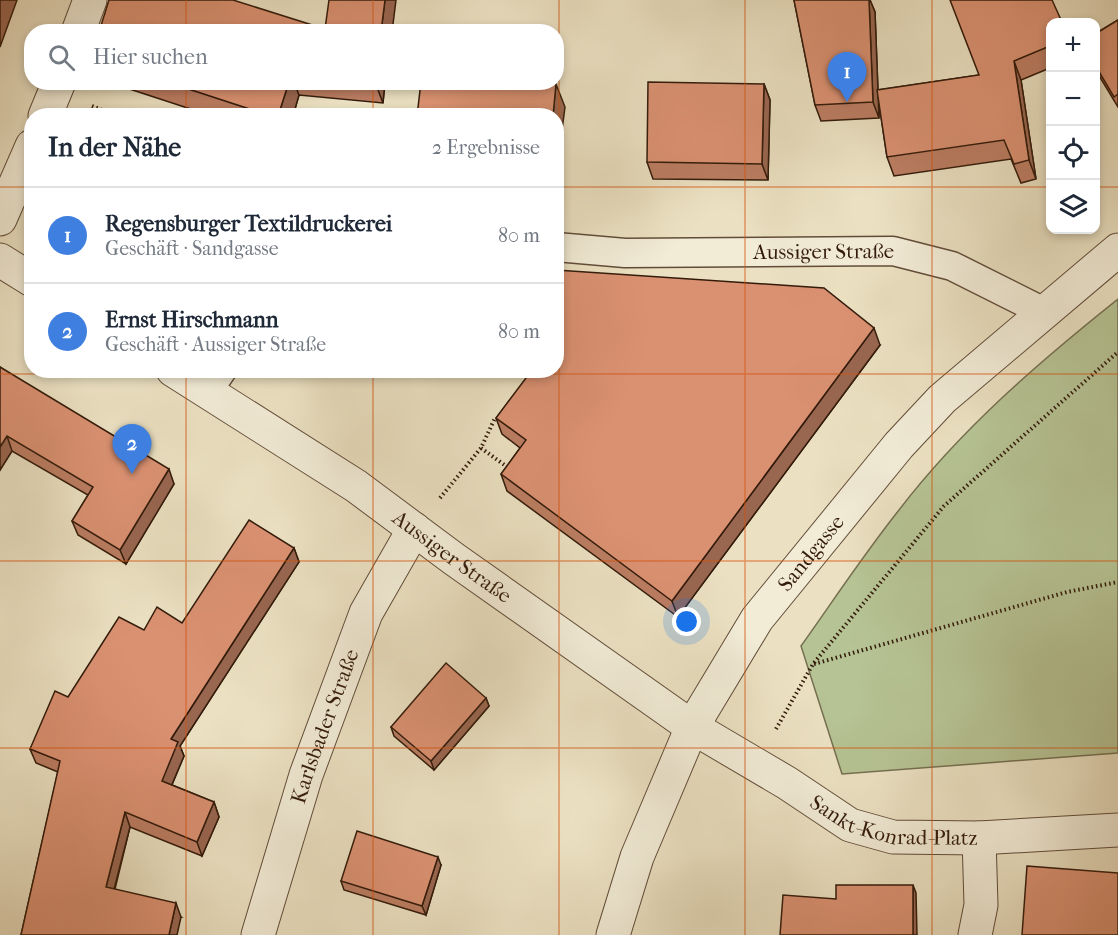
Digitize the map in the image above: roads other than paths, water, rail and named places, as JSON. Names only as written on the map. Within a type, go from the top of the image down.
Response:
[{"type":"street","points":[[81,24],[90,0]]},
{"type":"street","points":[[48,108],[56,90]]},
{"type":"street","points":[[0,219],[24,164]]},
{"type":"street","name":"Sandgasse","points":[[613,935],[637,857],[692,727],[758,619],[899,445],[942,399],[1118,250]]},
{"type":"street","points":[[0,260],[24,275]]},
{"type":"street","name":"Aussiger Straße","points":[[215,381],[414,529],[692,727]]},
{"type":"street","name":"Karlsbader Straße","points":[[258,935],[306,776],[366,613],[414,529]]},
{"type":"street","name":"Sankt-Konrad-Platz","points":[[692,727],[757,765],[850,825],[893,837],[979,837],[1118,830]]},
{"type":"street","points":[[975,935],[981,905],[979,837]]},
{"type":"lane","name":"Aussiger Straße","points":[[564,249],[625,253],[893,251],[952,266],[1044,312]]},
{"type":"place","name":"Regensburger Textildruckerei","points":[[847,102]]},
{"type":"place","name":"Ernst Hirschmann","points":[[132,474]]}]
